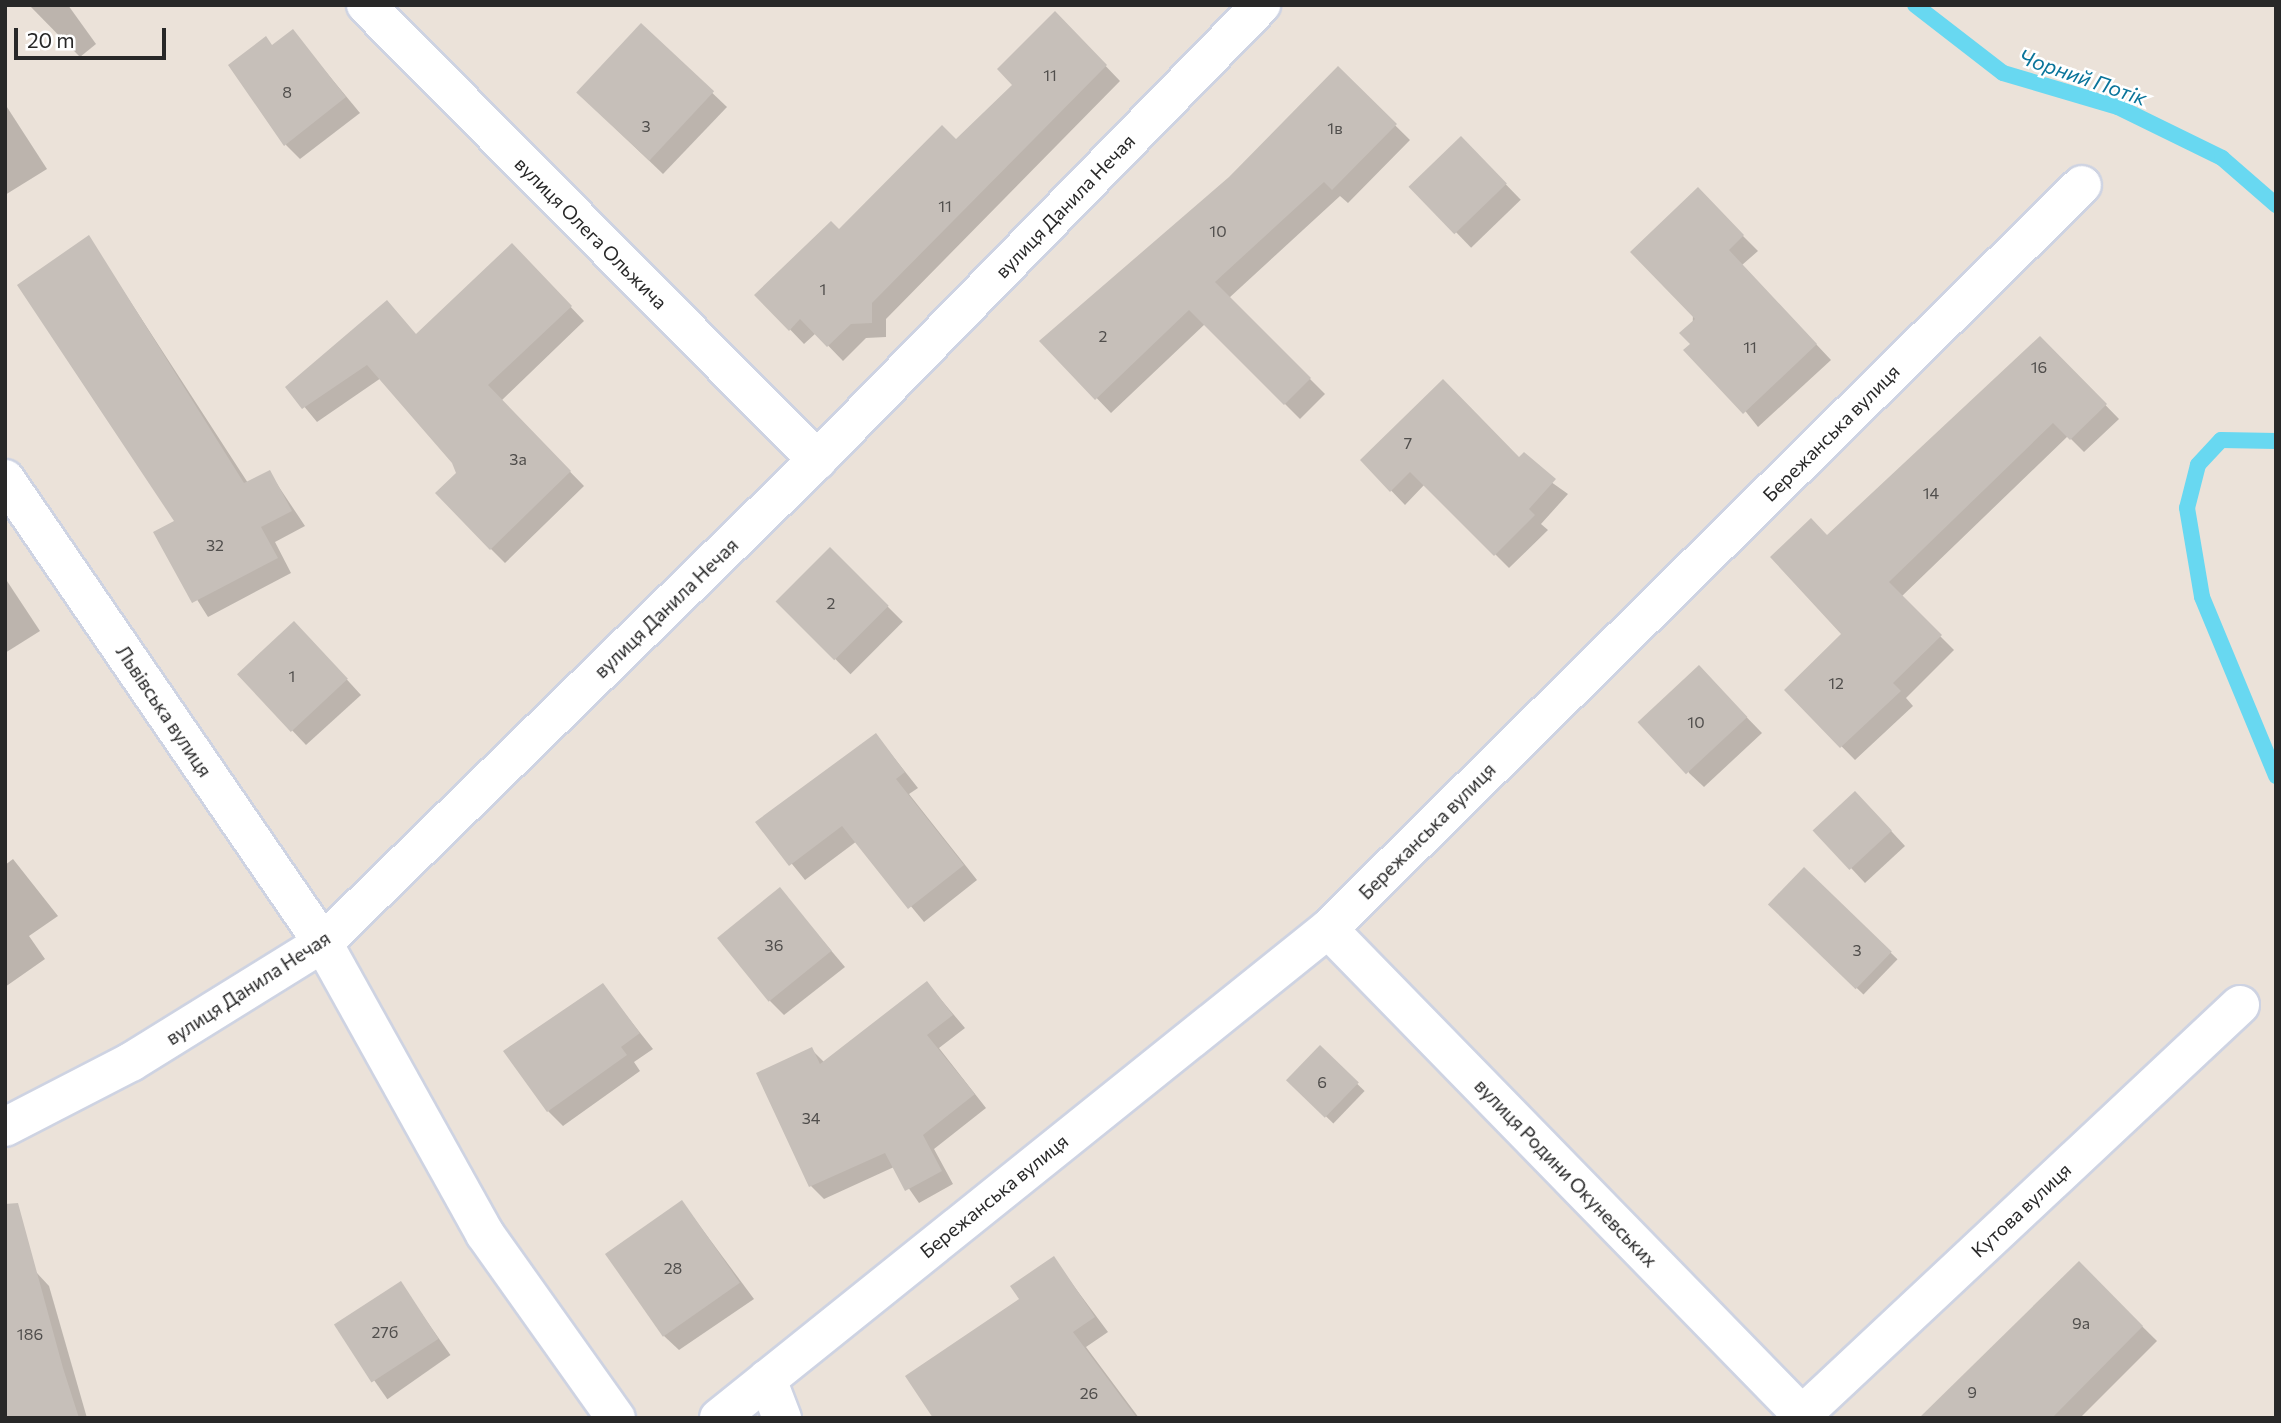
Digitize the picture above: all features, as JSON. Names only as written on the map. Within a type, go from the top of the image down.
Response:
[{"type":"street","name":"вулиця Олега Ольжича","points":[[366,5],[817,460]]},
{"type":"street","name":"вулиця Данила Нечая","points":[[5,1127],[131,1062],[323,943],[817,460],[1261,5]]},
{"type":"street","name":"Бережанська вулиця","points":[[719,1418],[1328,929],[2082,185]]},
{"type":"street","name":"Львівська вулиця","points":[[5,479],[323,943],[485,1234],[616,1418]]},
{"type":"street","name":"вулиця Родини Окуневських","points":[[1328,929],[1803,1416]]},
{"type":"street","name":"Кутова вулиця","points":[[1803,1416],[2240,1005]]},
{"type":"street","points":[[767,1379],[782,1418]]},
{"type":"building","points":[[1055,11],[1107,65],[872,303],[872,323],[851,324],[827,347],[800,319],[789,331],[754,295],[831,221],[839,229],[942,125],[956,139],[1012,85],[997,69]]},
{"type":"building","points":[[641,23],[714,91],[649,161],[576,92]]},
{"type":"building","points":[[293,29],[346,97],[284,146],[228,65],[266,36],[272,45]]},
{"type":"building","points":[[1338,66],[1397,124],[1332,190],[1324,182],[1215,282],[1311,378],[1284,405],[1189,310],[1095,400],[1039,341],[1229,177]]},
{"type":"building","points":[[1461,136],[1507,183],[1454,234],[1408,187]]},
{"type":"building","points":[[1698,187],[1744,235],[1729,250],[1817,344],[1743,414],[1683,350],[1690,344],[1679,333],[1695,319],[1630,252]]},
{"type":"building","points":[[89,235],[244,483],[270,470],[292,511],[261,527],[278,558],[192,603],[153,532],[174,521],[17,285]]},
{"type":"building","points":[[512,243],[572,306],[488,385],[571,471],[490,550],[435,493],[456,473],[452,463],[367,365],[302,409],[285,387],[387,300],[416,334]]},
{"type":"building","points":[[2040,336],[2107,404],[2070,440],[2053,423],[1889,582],[1942,635],[1893,683],[1901,691],[1840,748],[1784,690],[1841,634],[1770,557],[1811,518],[1827,535]]},
{"type":"building","points":[[1443,379],[1519,457],[1524,452],[1556,479],[1529,509],[1535,515],[1494,556],[1410,472],[1390,492],[1360,460]]},
{"type":"building","points":[[830,547],[889,606],[834,660],[776,601]]},
{"type":"building","points":[[294,621],[348,679],[291,732],[237,674]]},
{"type":"building","points":[[1699,665],[1747,717],[1686,774],[1638,722]]},
{"type":"building","points":[[876,733],[905,772],[896,779],[964,865],[908,909],[842,826],[789,866],[755,822]]},
{"type":"building","points":[[1855,791],[1892,830],[1849,870],[1813,831]]},
{"type":"building","points":[[1804,867],[1892,952],[1856,989],[1768,904]]},
{"type":"building","points":[[780,887],[832,951],[769,1002],[717,938]]},
{"type":"building","points":[[927,981],[953,1015],[927,1035],[975,1094],[923,1135],[942,1171],[905,1191],[885,1153],[809,1187],[756,1073],[812,1047],[820,1064]]},
{"type":"building","points":[[603,983],[640,1033],[621,1047],[627,1055],[547,1112],[503,1051]]},
{"type":"building","points":[[1320,1045],[1359,1083],[1325,1118],[1286,1080]]},
{"type":"building","points":[[682,1200],[740,1283],[663,1337],[605,1254]]},
{"type":"building","points":[[18,1203],[79,1418],[5,1418],[5,1204]]},
{"type":"building","points":[[1054,1256],[1095,1317],[1073,1332],[1137,1418],[933,1418],[905,1376],[1019,1299],[1010,1286]]},
{"type":"building","points":[[2079,1261],[2143,1326],[2052,1418],[1919,1418]]},
{"type":"building","points":[[401,1281],[439,1339],[371,1382],[334,1325]]},
{"type":"waterway","name":"Чорний Потік","points":[[1915,5],[2003,73],[2118,107],[2222,158],[2276,205]]},
{"type":"waterway","name":"Чорний Потік","points":[[2276,441],[2221,440],[2198,465],[2187,508],[2202,597],[2276,776]]}]
